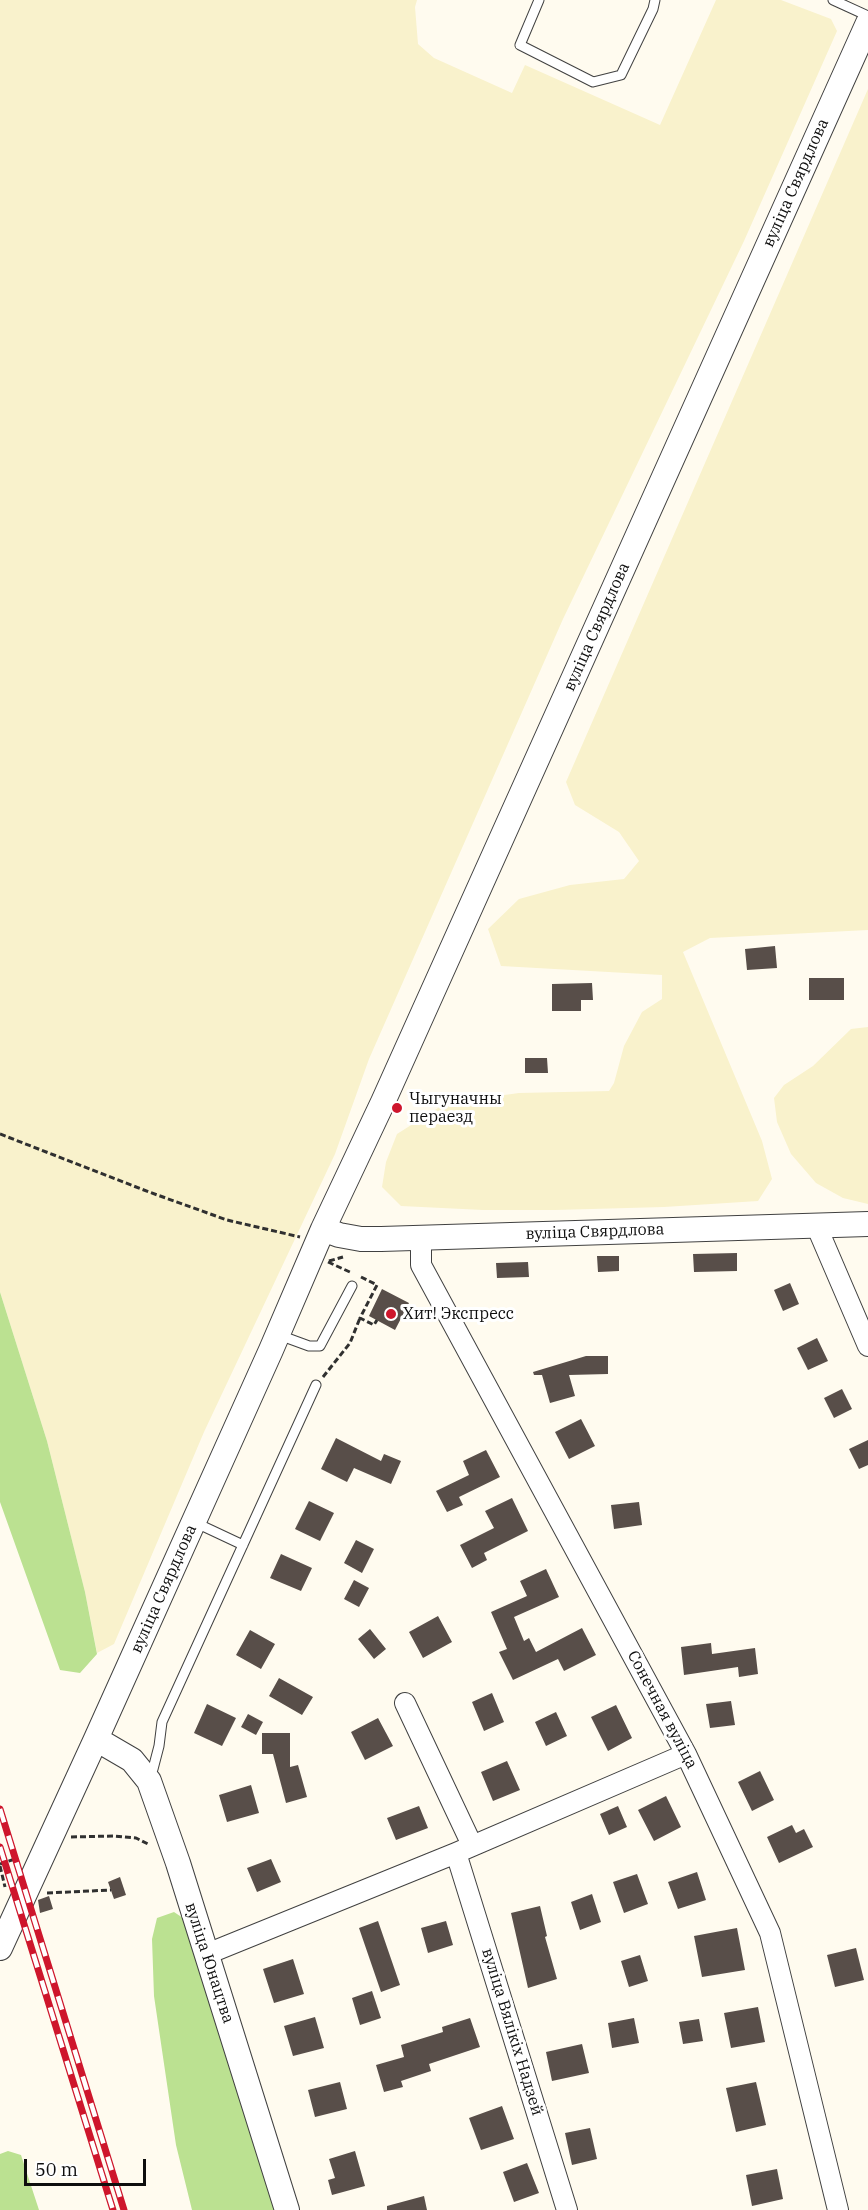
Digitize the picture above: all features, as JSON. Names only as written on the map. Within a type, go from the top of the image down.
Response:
[{"type":"street","name":"вуліца Свярдлова","points":[[0,1948],[278,1335],[313,1233],[383,1102],[868,23]]},
{"type":"street","name":"вуліца Свярдлова","points":[[313,1233],[361,1239],[868,1224]]},
{"type":"street","points":[[816,1225],[868,1346]]},
{"type":"street","name":"Сонечная вуліца","points":[[421,1237],[422,1265],[686,1754],[770,1933],[838,2210]]},
{"type":"street","name":"вуліца Вялікіх Надзей","points":[[405,1703],[464,1849],[567,2210]]},
{"type":"street","name":"вуліца Юнацтва","points":[[96,1739],[132,1760],[149,1781],[178,1863],[287,2210]]},
{"type":"street","points":[[207,1954],[464,1849],[686,1754]]},
{"type":"lane","points":[[539,0],[520,45],[593,82],[621,75],[653,9],[655,0]]},
{"type":"lane","points":[[832,0],[868,16]]},
{"type":"lane","points":[[278,1335],[309,1346],[320,1346],[352,1286]]},
{"type":"lane","points":[[145,1775],[153,1768],[162,1722],[316,1385]]},
{"type":"lane","points":[[194,1522],[243,1545]]},
{"type":"path","points":[[0,1134],[227,1220],[313,1233]]},
{"type":"path","points":[[316,1385],[350,1343],[360,1318]]},
{"type":"path","points":[[64,1837],[136,1838],[152,1846]]},
{"type":"path","points":[[51,1892],[111,1890]]},
{"type":"shaded area","points":[[0,0],[417,0],[415,7],[418,44],[434,58],[512,93],[525,65],[660,125],[716,0],[781,0],[831,19],[837,31],[744,241],[563,619],[369,1059],[335,1154],[204,1432],[114,1644],[97,1653],[85,1592],[47,1441],[0,1292]]},
{"type":"shaded area","points":[[868,89],[868,930],[710,938],[683,952],[762,1141],[772,1179],[758,1201],[664,1207],[555,1210],[483,1210],[401,1206],[382,1187],[386,1162],[397,1134],[446,1103],[519,1093],[609,1091],[614,1083],[624,1046],[642,1012],[662,999],[662,975],[501,966],[488,929],[519,899],[570,885],[624,879],[639,861],[619,832],[575,805],[566,782]]},
{"type":"shaded area","points":[[868,1027],[868,1204],[843,1198],[816,1183],[791,1154],[777,1122],[774,1098],[784,1085],[813,1066],[851,1029]]},
{"type":"green space","points":[[0,1292],[47,1441],[85,1592],[97,1654],[80,1673],[60,1670],[0,1502]]},
{"type":"green space","points":[[174,1912],[186,1920],[275,2210],[192,2210],[176,2145],[154,1996],[152,1939],[157,1918]]},
{"type":"green space","points":[[8,2151],[21,2155],[39,2210],[0,2210],[0,2154]]},
{"type":"building","points":[[775,946],[777,968],[747,970],[745,949]]},
{"type":"building","points":[[809,978],[844,978],[844,1000],[809,1000]]},
{"type":"building","points":[[592,983],[593,1000],[581,1000],[581,1011],[552,1011],[552,984]]},
{"type":"building","points":[[525,1058],[547,1058],[548,1073],[525,1073]]},
{"type":"building","points":[[737,1253],[737,1271],[694,1272],[693,1254]]},
{"type":"building","points":[[597,1256],[619,1256],[619,1271],[598,1272]]},
{"type":"building","points":[[528,1262],[529,1277],[497,1278],[496,1263]]},
{"type":"building","points":[[790,1283],[799,1304],[783,1311],[774,1290]]},
{"type":"building","points":[[382,1289],[409,1303],[395,1330],[369,1316]]},
{"type":"building","points":[[817,1338],[828,1361],[808,1370],[797,1348]]},
{"type":"building","points":[[586,1356],[608,1356],[608,1374],[569,1375],[575,1396],[550,1403],[542,1375],[534,1375],[533,1372]]},
{"type":"building","points":[[842,1389],[852,1409],[834,1418],[824,1398]]},
{"type":"building","points":[[581,1419],[595,1446],[569,1459],[555,1432]]},
{"type":"building","points":[[336,1438],[381,1461],[384,1454],[401,1461],[391,1484],[354,1468],[347,1482],[321,1469]]},
{"type":"building","points":[[868,1440],[868,1465],[859,1469],[849,1449]]},
{"type":"building","points":[[486,1450],[500,1477],[459,1497],[463,1505],[447,1512],[436,1491],[469,1475],[463,1461]]},
{"type":"building","points":[[512,1498],[528,1531],[484,1553],[487,1560],[472,1568],[460,1545],[494,1528],[485,1511]]},
{"type":"building","points":[[309,1501],[334,1513],[320,1541],[295,1529]]},
{"type":"building","points":[[639,1502],[642,1525],[614,1529],[611,1505]]},
{"type":"building","points":[[356,1540],[374,1549],[362,1573],[344,1563]]},
{"type":"building","points":[[281,1554],[312,1568],[301,1591],[270,1578]]},
{"type":"building","points":[[546,1569],[559,1597],[514,1617],[524,1641],[529,1638],[536,1652],[582,1628],[596,1655],[564,1671],[558,1659],[513,1680],[499,1652],[507,1649],[491,1612],[527,1596],[520,1581]]},
{"type":"building","points":[[354,1580],[369,1588],[359,1607],[344,1599]]},
{"type":"building","points":[[438,1616],[452,1642],[423,1658],[409,1632]]},
{"type":"building","points":[[370,1629],[386,1649],[374,1659],[358,1639]]},
{"type":"building","points":[[250,1630],[275,1644],[261,1669],[236,1655]]},
{"type":"building","points":[[711,1643],[712,1654],[755,1648],[758,1674],[739,1677],[738,1667],[684,1675],[681,1647]]},
{"type":"building","points":[[279,1678],[313,1697],[302,1715],[269,1696]]},
{"type":"building","points":[[492,1693],[504,1722],[484,1731],[472,1702]]},
{"type":"building","points":[[731,1701],[735,1725],[710,1728],[706,1704]]},
{"type":"building","points":[[207,1704],[236,1718],[222,1746],[194,1733]]},
{"type":"building","points":[[616,1705],[632,1738],[608,1751],[591,1717]]},
{"type":"building","points":[[556,1712],[567,1736],[546,1746],[535,1722]]},
{"type":"building","points":[[248,1714],[263,1722],[256,1735],[241,1727]]},
{"type":"building","points":[[378,1718],[393,1746],[365,1760],[351,1732]]},
{"type":"building","points":[[262,1733],[290,1733],[290,1767],[298,1765],[307,1797],[286,1803],[273,1754],[262,1754]]},
{"type":"building","points":[[507,1761],[520,1790],[493,1801],[481,1772]]},
{"type":"building","points":[[760,1771],[774,1800],[752,1811],[738,1782]]},
{"type":"building","points":[[251,1785],[259,1813],[227,1822],[219,1795]]},
{"type":"building","points":[[666,1796],[681,1827],[654,1841],[638,1810]]},
{"type":"building","points":[[419,1806],[428,1828],[396,1840],[387,1818]]},
{"type":"building","points":[[618,1806],[627,1827],[609,1835],[600,1814]]},
{"type":"building","points":[[792,1825],[796,1833],[804,1829],[813,1847],[779,1863],[767,1837]]},
{"type":"building","points":[[271,1859],[281,1882],[257,1892],[247,1868]]},
{"type":"building","points":[[697,1872],[706,1900],[678,1909],[668,1882]]},
{"type":"building","points":[[637,1874],[648,1904],[624,1913],[613,1882]]},
{"type":"building","points":[[120,1877],[126,1895],[114,1899],[108,1882]]},
{"type":"building","points":[[592,1894],[601,1922],[580,1930],[571,1902]]},
{"type":"building","points":[[49,1896],[53,1909],[40,1913],[38,1900]]},
{"type":"building","points":[[540,1906],[547,1936],[545,1937],[557,1979],[528,1988],[511,1913]]},
{"type":"building","points":[[378,1921],[400,1985],[381,1992],[359,1928]]},
{"type":"building","points":[[446,1921],[453,1945],[428,1953],[421,1928]]},
{"type":"building","points":[[737,1928],[745,1970],[702,1977],[694,1936]]},
{"type":"building","points":[[856,1948],[864,1980],[835,1987],[827,1955]]},
{"type":"building","points":[[640,1955],[648,1981],[629,1987],[621,1961]]},
{"type":"building","points":[[293,1959],[304,1994],[274,2003],[263,1969]]},
{"type":"building","points":[[372,1991],[381,2018],[360,2025],[352,1998]]},
{"type":"building","points":[[758,2007],[765,2042],[731,2048],[724,2013]]},
{"type":"building","points":[[315,2017],[324,2048],[293,2056],[284,2026]]},
{"type":"building","points":[[470,2018],[480,2047],[429,2064],[431,2071],[401,2081],[403,2087],[384,2092],[376,2065],[404,2057],[401,2045],[443,2032],[442,2027]]},
{"type":"building","points":[[634,2018],[639,2043],[612,2048],[608,2023]]},
{"type":"building","points":[[699,2019],[703,2041],[683,2044],[679,2022]]},
{"type":"building","points":[[582,2044],[589,2073],[552,2081],[546,2052]]},
{"type":"building","points":[[340,2082],[347,2109],[315,2117],[308,2090]]},
{"type":"building","points":[[756,2082],[766,2125],[736,2132],[726,2088]]},
{"type":"building","points":[[502,2106],[514,2139],[481,2150],[469,2118]]},
{"type":"building","points":[[590,2128],[597,2159],[572,2165],[565,2133]]},
{"type":"building","points":[[355,2151],[365,2186],[332,2195],[328,2180],[335,2178],[329,2159]]},
{"type":"building","points":[[527,2163],[539,2193],[514,2202],[503,2172]]},
{"type":"building","points":[[777,2169],[783,2199],[752,2206],[746,2175]]},
{"type":"building","points":[[424,2196],[427,2210],[387,2210],[387,2206]]},
{"type":"railway","points":[[0,1809],[124,2210]]},
{"type":"railway","points":[[0,1847],[113,2210]]},
{"type":"place","name":"Чыгуначны пераезд","points":[[397,1108]]},
{"type":"place","name":"Хит! Экспресс","points":[[391,1314]]}]
